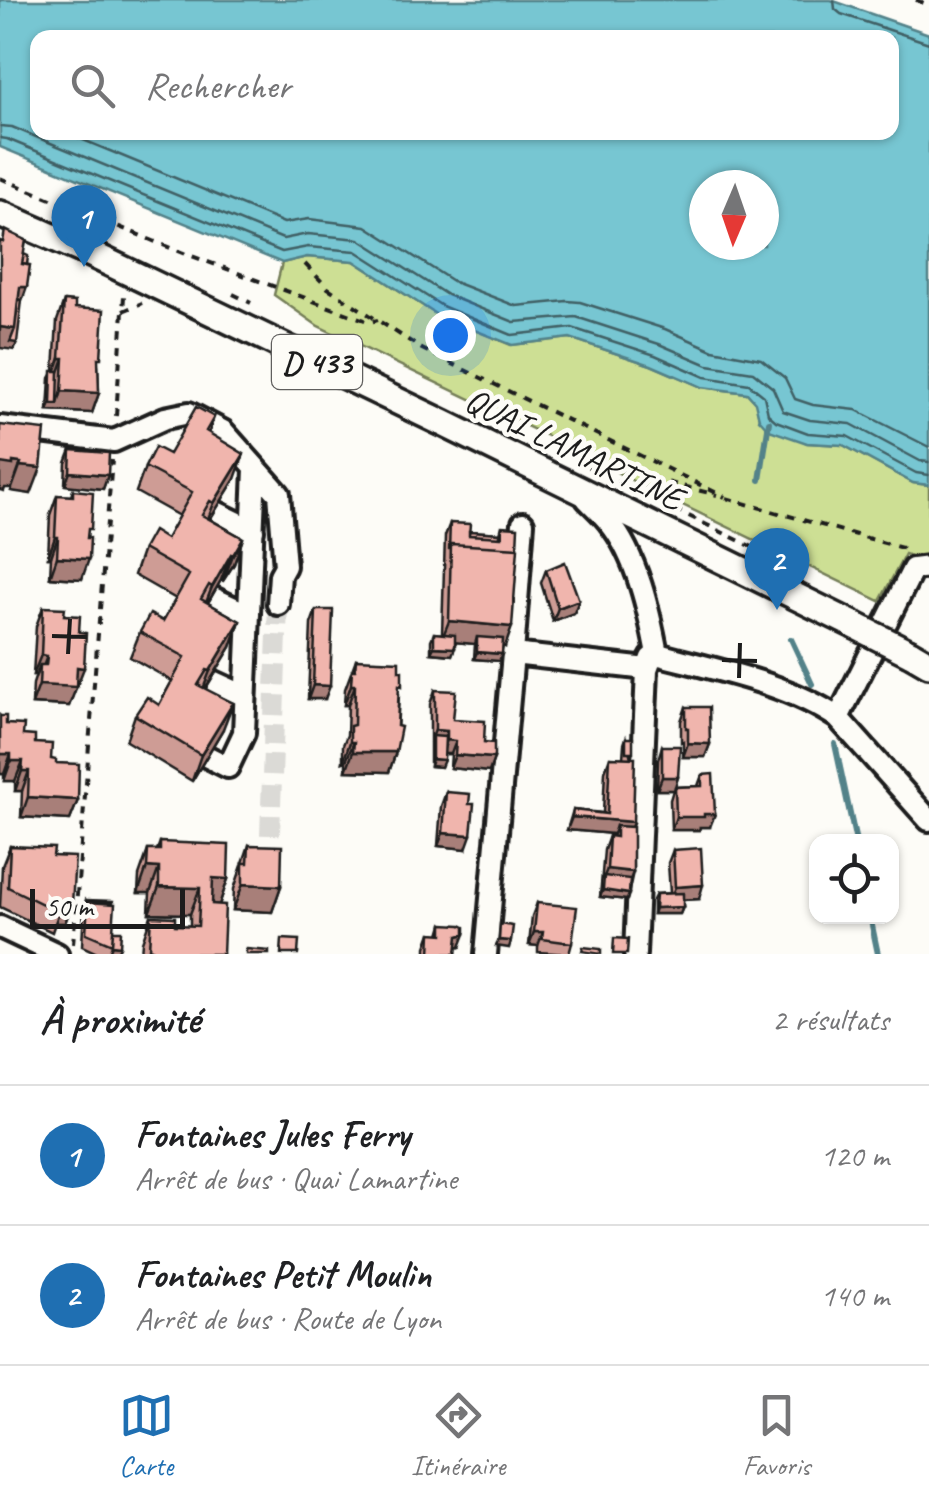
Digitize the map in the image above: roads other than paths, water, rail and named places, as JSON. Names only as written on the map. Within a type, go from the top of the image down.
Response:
[{"type":"main road","name":"QUAI LAMARTINE","points":[[0,214],[582,477],[631,517],[919,658]]},
{"type":"street","points":[[0,427],[114,441],[165,418],[189,413],[223,430],[279,494],[285,566],[280,575],[278,604]]},
{"type":"street","points":[[206,756],[228,767],[244,733],[255,469]]},
{"type":"street","points":[[582,477],[640,581],[652,661],[636,954]]},
{"type":"street","points":[[214,512],[253,530]]},
{"type":"street","points":[[486,954],[523,522]]},
{"type":"street","points":[[838,718],[914,569],[923,561]]},
{"type":"street","points":[[211,597],[249,615]]},
{"type":"street","points":[[513,654],[652,661],[788,692],[838,718],[929,820]]},
{"type":"street","points":[[210,680],[246,696]]},
{"type":"street","points":[[0,927],[57,954]]},
{"type":"water","points":[[0,0],[831,0],[929,34],[929,485],[913,483],[843,445],[807,443],[769,430],[747,393],[702,387],[570,338],[512,345],[437,315],[354,261],[307,257],[282,263],[0,147]]},
{"type":"waterway","points":[[760,480],[769,422]]},
{"type":"waterway","points":[[791,639],[812,684]]},
{"type":"waterway","points":[[835,744],[854,834]]},
{"type":"waterway","points":[[872,924],[878,954]]},
{"type":"tunnel","points":[[270,835],[278,604]]},
{"type":"place","name":"Fontaines Jules Ferry","points":[[84,267]]},
{"type":"place","name":"Fontaines Petit Moulin","points":[[777,610]]}]
